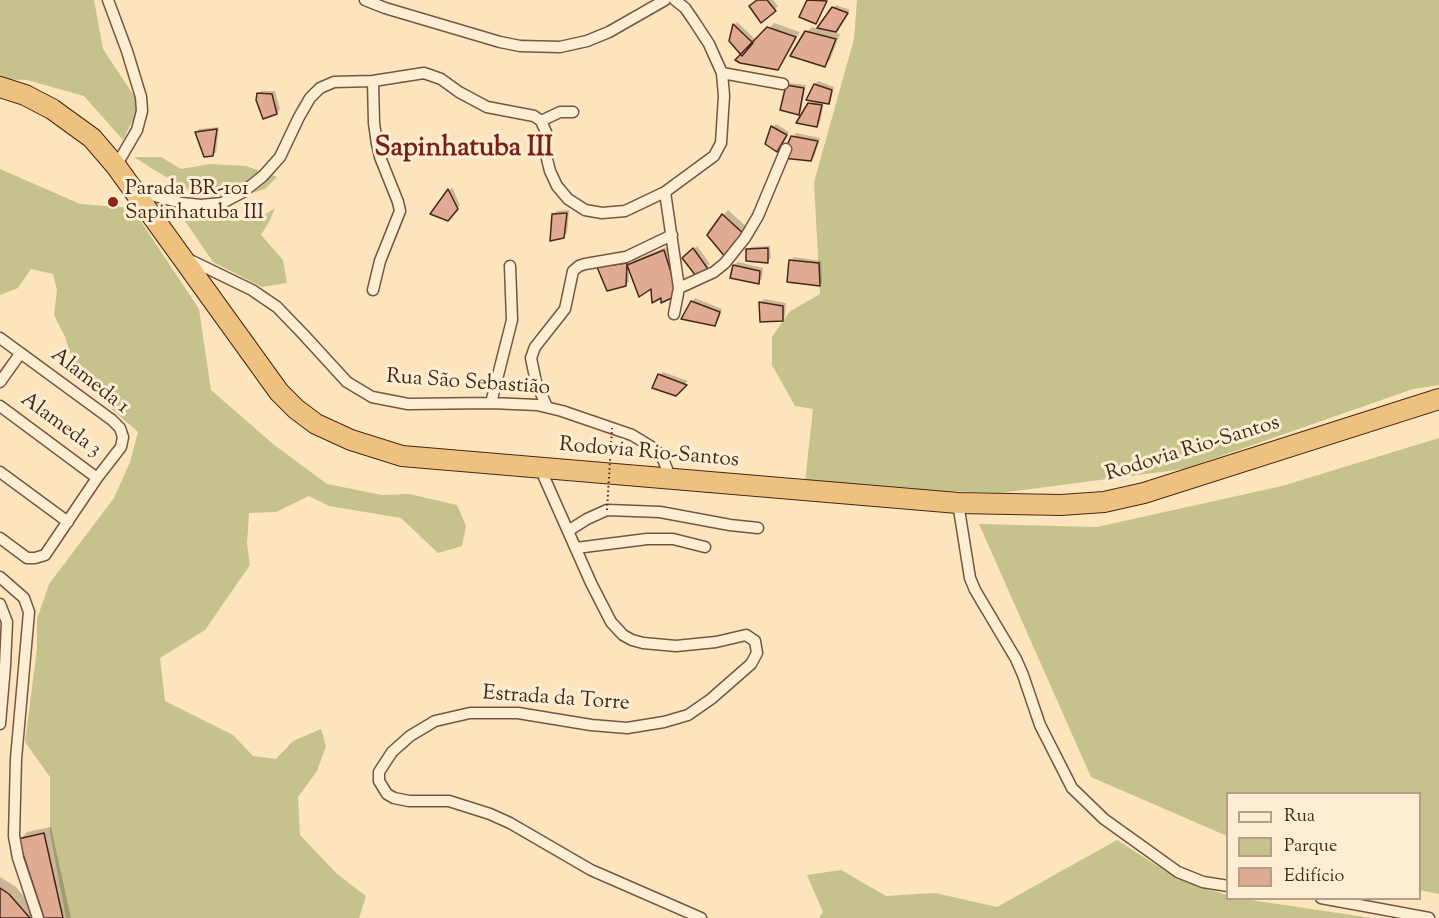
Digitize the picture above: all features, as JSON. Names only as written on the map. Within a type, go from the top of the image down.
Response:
[{"type":"highway","name":"Rodovia Rio-Santos","points":[[0,87],[52,109],[92,138],[116,166],[279,392],[296,409],[316,424],[351,440],[402,456],[958,503],[1060,505],[1114,500],[1144,493],[1439,399]]},
{"type":"street","points":[[108,0],[128,51],[141,97],[142,111],[137,130],[116,166]]},
{"type":"street","points":[[365,0],[500,42],[520,46],[560,47],[587,41],[609,32],[665,0]]},
{"type":"street","points":[[133,191],[182,203],[201,205],[222,203],[243,192],[263,176],[280,157],[310,98],[320,88],[334,82],[373,81],[424,73],[441,79],[465,96],[487,107],[534,116],[541,121],[546,132],[547,159],[557,186],[568,199],[585,210],[602,213],[625,211],[665,192],[707,161],[718,150],[721,143],[724,96],[722,73],[709,44],[685,8],[675,0]]},
{"type":"street","points":[[722,73],[783,84]]},
{"type":"street","points":[[373,81],[377,144],[400,212],[380,261],[374,290]]},
{"type":"street","points":[[541,121],[560,112],[573,112]]},
{"type":"street","points":[[680,288],[714,272],[725,263],[745,238],[758,216],[786,149]]},
{"type":"street","points":[[665,192],[680,288],[674,314]]},
{"type":"street","points":[[547,407],[536,382],[531,358],[535,346],[565,309],[573,271],[585,264],[626,257],[672,235]]},
{"type":"street","name":"Rua São Sebastião","points":[[178,254],[252,290],[277,307],[347,382],[372,397],[408,404],[492,403],[547,407],[632,435],[655,449],[662,457],[669,480]]},
{"type":"street","points":[[492,403],[512,320],[510,266]]},
{"type":"street","name":"Alameda 1","points":[[0,338],[120,428],[123,442],[45,555],[27,558],[0,538]]},
{"type":"street","points":[[0,382],[20,354]]},
{"type":"street","name":"Alameda 3","points":[[0,406],[98,478]]},
{"type":"street","name":"Estrada da Torre","points":[[540,468],[610,622],[632,640],[676,646],[716,642],[746,635],[755,641],[757,647],[751,664],[704,705],[688,715],[664,722],[627,728],[591,725],[518,713],[470,713],[435,721],[410,736],[392,752],[379,772],[379,782],[387,794],[394,798],[409,801],[449,801],[490,814],[510,823],[591,870],[701,918]]},
{"type":"street","points":[[0,472],[68,522]]},
{"type":"street","points":[[958,503],[973,584],[1016,659],[1040,725],[1072,788],[1104,819],[1178,872],[1203,882],[1226,885]]},
{"type":"street","points":[[568,531],[607,510],[660,512],[758,528]]},
{"type":"street","points":[[576,548],[635,540],[673,539],[705,547]]},
{"type":"street","points":[[0,577],[24,598],[29,612],[16,759],[14,836],[18,858],[38,918]]},
{"type":"street","points":[[0,604],[7,622],[0,724]]},
{"type":"street","points":[[1332,900],[1429,918]]},
{"type":"path","points":[[607,510],[612,428]]},
{"type":"green space","points":[[0,0],[94,0],[103,49],[140,105],[123,140],[84,96],[27,80],[0,79]]},
{"type":"green space","points":[[857,0],[1439,0],[1439,385],[1413,389],[1184,469],[1000,493],[863,488],[805,482],[813,409],[795,406],[772,365],[772,337],[789,312],[820,294],[814,182],[854,39]]},
{"type":"green space","points":[[134,157],[161,157],[181,169],[210,164],[246,166],[277,177],[265,189],[235,198],[200,195],[172,181]]},
{"type":"green space","points":[[0,169],[80,204],[132,208],[199,309],[211,390],[273,444],[327,484],[382,495],[409,494],[457,505],[466,526],[462,546],[438,553],[401,518],[329,506],[309,496],[276,512],[249,513],[247,544],[250,565],[205,630],[160,658],[165,701],[233,735],[253,756],[276,759],[293,741],[321,729],[326,746],[317,771],[298,797],[300,835],[337,874],[366,896],[359,918],[66,918],[50,833],[50,777],[25,742],[37,649],[37,619],[49,584],[114,498],[130,462],[138,432],[105,403],[75,367],[65,337],[54,315],[57,290],[53,274],[31,269],[18,288],[0,295]]},
{"type":"green space","points":[[176,208],[206,220],[256,220],[275,208],[261,235],[283,260],[287,283],[262,287],[213,262]]},
{"type":"green space","points":[[1439,438],[1439,894],[1421,890],[1421,792],[1226,792],[1226,836],[1091,777],[979,524],[1097,527],[1282,486]]},
{"type":"green space","points":[[1117,840],[1167,872],[1200,887],[1226,895],[1226,900],[1251,900],[1372,918],[819,918],[823,912],[807,875],[841,870],[886,896],[935,893],[997,907]]},
{"type":"building","points":[[757,0],[767,0],[776,11],[761,23],[749,6]]},
{"type":"building","points":[[807,0],[827,1],[816,24],[799,17]]},
{"type":"building","points":[[832,7],[848,13],[836,32],[817,28]]},
{"type":"building","points":[[733,24],[753,43],[742,56],[729,41]]},
{"type":"building","points":[[767,27],[796,37],[778,70],[735,60]]},
{"type":"building","points":[[805,31],[836,39],[825,67],[790,56]]},
{"type":"building","points":[[814,84],[832,90],[829,104],[806,100]]},
{"type":"building","points":[[786,85],[804,88],[799,115],[780,110]]},
{"type":"building","points":[[257,93],[272,94],[277,114],[263,119],[256,100]]},
{"type":"building","points":[[808,103],[822,105],[817,127],[796,123]]},
{"type":"building","points":[[771,126],[787,135],[777,152],[765,144]]},
{"type":"building","points":[[217,129],[213,156],[204,157],[195,132]]},
{"type":"building","points":[[791,136],[818,141],[811,161],[782,158]]},
{"type":"building","points":[[448,189],[458,209],[448,221],[430,214]]},
{"type":"building","points":[[567,213],[564,238],[550,241],[552,214]]},
{"type":"building","points":[[722,214],[745,235],[726,258],[707,235]]},
{"type":"building","points":[[693,248],[708,269],[696,276],[682,258]]},
{"type":"building","points":[[768,248],[768,263],[746,261],[746,249]]},
{"type":"building","points":[[664,250],[678,295],[661,303],[661,298],[652,303],[651,289],[639,297],[627,265]]},
{"type":"building","points":[[789,260],[819,263],[820,286],[787,282]]},
{"type":"building","points":[[627,263],[626,286],[607,291],[597,267]]},
{"type":"building","points":[[733,265],[760,271],[759,284],[730,278]]},
{"type":"building","points":[[691,301],[720,312],[715,326],[681,319]]},
{"type":"building","points":[[759,302],[783,306],[783,321],[760,322]]},
{"type":"building","points":[[658,374],[687,385],[676,396],[652,388]]},
{"type":"building","points":[[44,833],[63,918],[44,918],[18,839]]},
{"type":"building","points":[[0,888],[9,894],[30,918],[0,918]]},
{"type":"place","name":"Parada BR-101 Sapinhatuba III","points":[[113,202]]},
{"type":"district","name":"Sapinhatuba III","points":[[464,150]]}]
